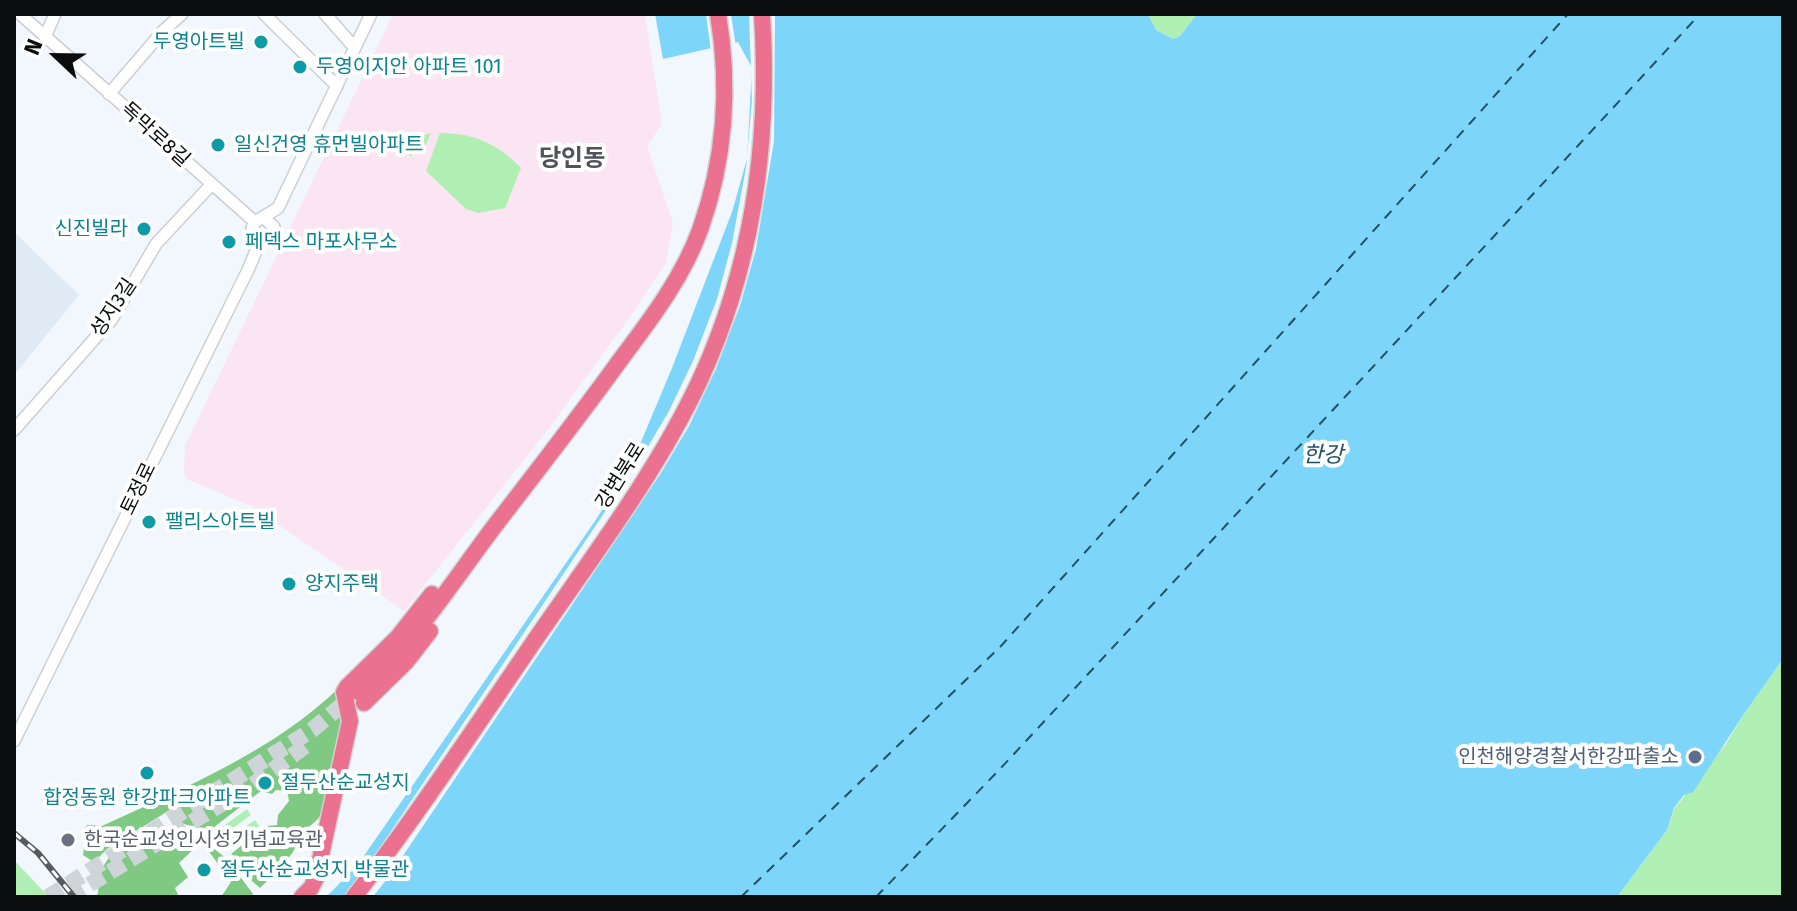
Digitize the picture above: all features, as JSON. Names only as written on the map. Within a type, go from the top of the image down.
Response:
[{"type":"highway","points":[[361,698],[406,662],[446,611],[535,489],[574,424],[668,292],[699,232],[715,175],[723,118],[724,73],[718,14]]},
{"type":"highway","name":"강변북로","points":[[354,897],[393,847],[606,537],[666,442],[700,380],[724,318],[754,205],[765,92],[762,14]]},
{"type":"highway","points":[[302,897],[316,878],[350,721],[344,692],[417,615],[517,479],[574,424]]},
{"type":"street","name":"독막로8길","points":[[20,14],[211,185],[264,222]]},
{"type":"street","points":[[45,37],[55,14]]},
{"type":"street","points":[[109,94],[163,31],[182,14]]},
{"type":"street","points":[[264,14],[337,86]]},
{"type":"street","points":[[325,14],[355,48]]},
{"type":"street","points":[[256,251],[254,235],[278,208],[371,14]]},
{"type":"street","name":"성지3길","points":[[14,430],[112,319],[156,244],[211,185]]},
{"type":"street","name":"토정로","points":[[14,741],[18,722],[256,251],[272,236],[264,222]]},
{"type":"street","points":[[254,235],[266,240]]},
{"type":"shaded area","points":[[393,14],[645,14],[662,124],[647,146],[673,223],[666,263],[630,317],[547,431],[404,611],[253,507],[187,479],[184,471],[185,446]]},
{"type":"shaded area","points":[[14,232],[79,295],[14,375]]},
{"type":"green space","points":[[1148,14],[1197,14],[1180,36],[1173,39],[1156,30]]},
{"type":"green space","points":[[431,133],[424,149],[415,146],[411,157],[398,144]]},
{"type":"green space","points":[[440,133],[464,135],[485,142],[503,152],[521,168],[505,208],[478,213],[466,209],[426,171]]},
{"type":"green space","points":[[1783,659],[1783,897],[1617,897],[1667,830],[1674,809],[1725,745]]},
{"type":"green space","points":[[341,686],[343,692],[336,704],[345,723],[330,799],[318,819],[302,833],[293,852],[260,888],[245,875],[244,863],[231,854],[266,826],[277,825],[278,815],[289,801],[286,791],[276,790],[272,794],[261,791],[209,831],[173,821],[173,808],[107,849],[94,862],[83,855],[84,848],[92,840],[84,830],[87,825],[102,826],[228,766],[287,730]]},
{"type":"green space","points":[[247,809],[251,815],[222,836],[218,830]]},
{"type":"green space","points":[[255,820],[259,826],[229,847],[225,841]]},
{"type":"green space","points":[[159,824],[163,839],[172,842],[184,834],[200,837],[198,845],[179,863],[188,877],[175,888],[179,897],[97,897],[102,868],[110,856]]},
{"type":"green space","points":[[208,844],[227,859],[253,894],[250,897],[221,897],[231,882],[205,846]]},
{"type":"green space","points":[[14,860],[49,897],[14,897]]},
{"type":"water","name":"한강","points":[[655,14],[1148,14],[1156,30],[1173,39],[1180,36],[1197,14],[1783,14],[1783,659],[1693,792],[1684,795],[1674,808],[1667,830],[1617,897],[326,897],[357,866],[633,461],[732,212],[747,159],[752,68],[738,42],[663,59]]},
{"type":"pier","points":[[706,14],[731,14],[736,47],[711,52]]},
{"type":"pier","points":[[749,14],[775,14],[774,141],[756,249],[740,306],[716,369],[689,426],[661,473],[392,872],[373,897],[343,897],[379,849],[643,455],[693,361],[717,299],[732,243],[746,168],[752,100]]},
{"type":"ferry route","points":[[741,897],[1001,646],[1568,14]]},
{"type":"ferry route","points":[[876,897],[1000,769],[1700,14]]},
{"type":"tunnel","points":[[48,897],[312,730],[353,696]]},
{"type":"tunnel","points":[[69,897],[251,786],[308,744]]},
{"type":"railway","points":[[14,833],[38,853],[74,897]]},
{"type":"place","name":"두영아트빌","points":[[261,42]]},
{"type":"place","name":"두영이지안 아파트 101","points":[[300,67]]},
{"type":"place","name":"일신건영 휴먼빌아파트","points":[[218,145]]},
{"type":"place","name":"신진빌라","points":[[144,229]]},
{"type":"place","name":"페덱스 마포사무소","points":[[229,242]]},
{"type":"place","name":"팰리스아트빌","points":[[149,522]]},
{"type":"place","name":"양지주택","points":[[289,584]]},
{"type":"place","name":"인천해양경찰서한강파출소","points":[[1695,757]]},
{"type":"place","name":"합정동원 한강파크아파트","points":[[147,773]]},
{"type":"place","name":"절두산순교성지","points":[[265,783]]},
{"type":"place","name":"한국순교성인시성기념교육관","points":[[68,840]]},
{"type":"place","name":"절두산순교성지 박물관","points":[[204,870]]},
{"type":"district","name":"당인동","points":[[572,159]]}]
